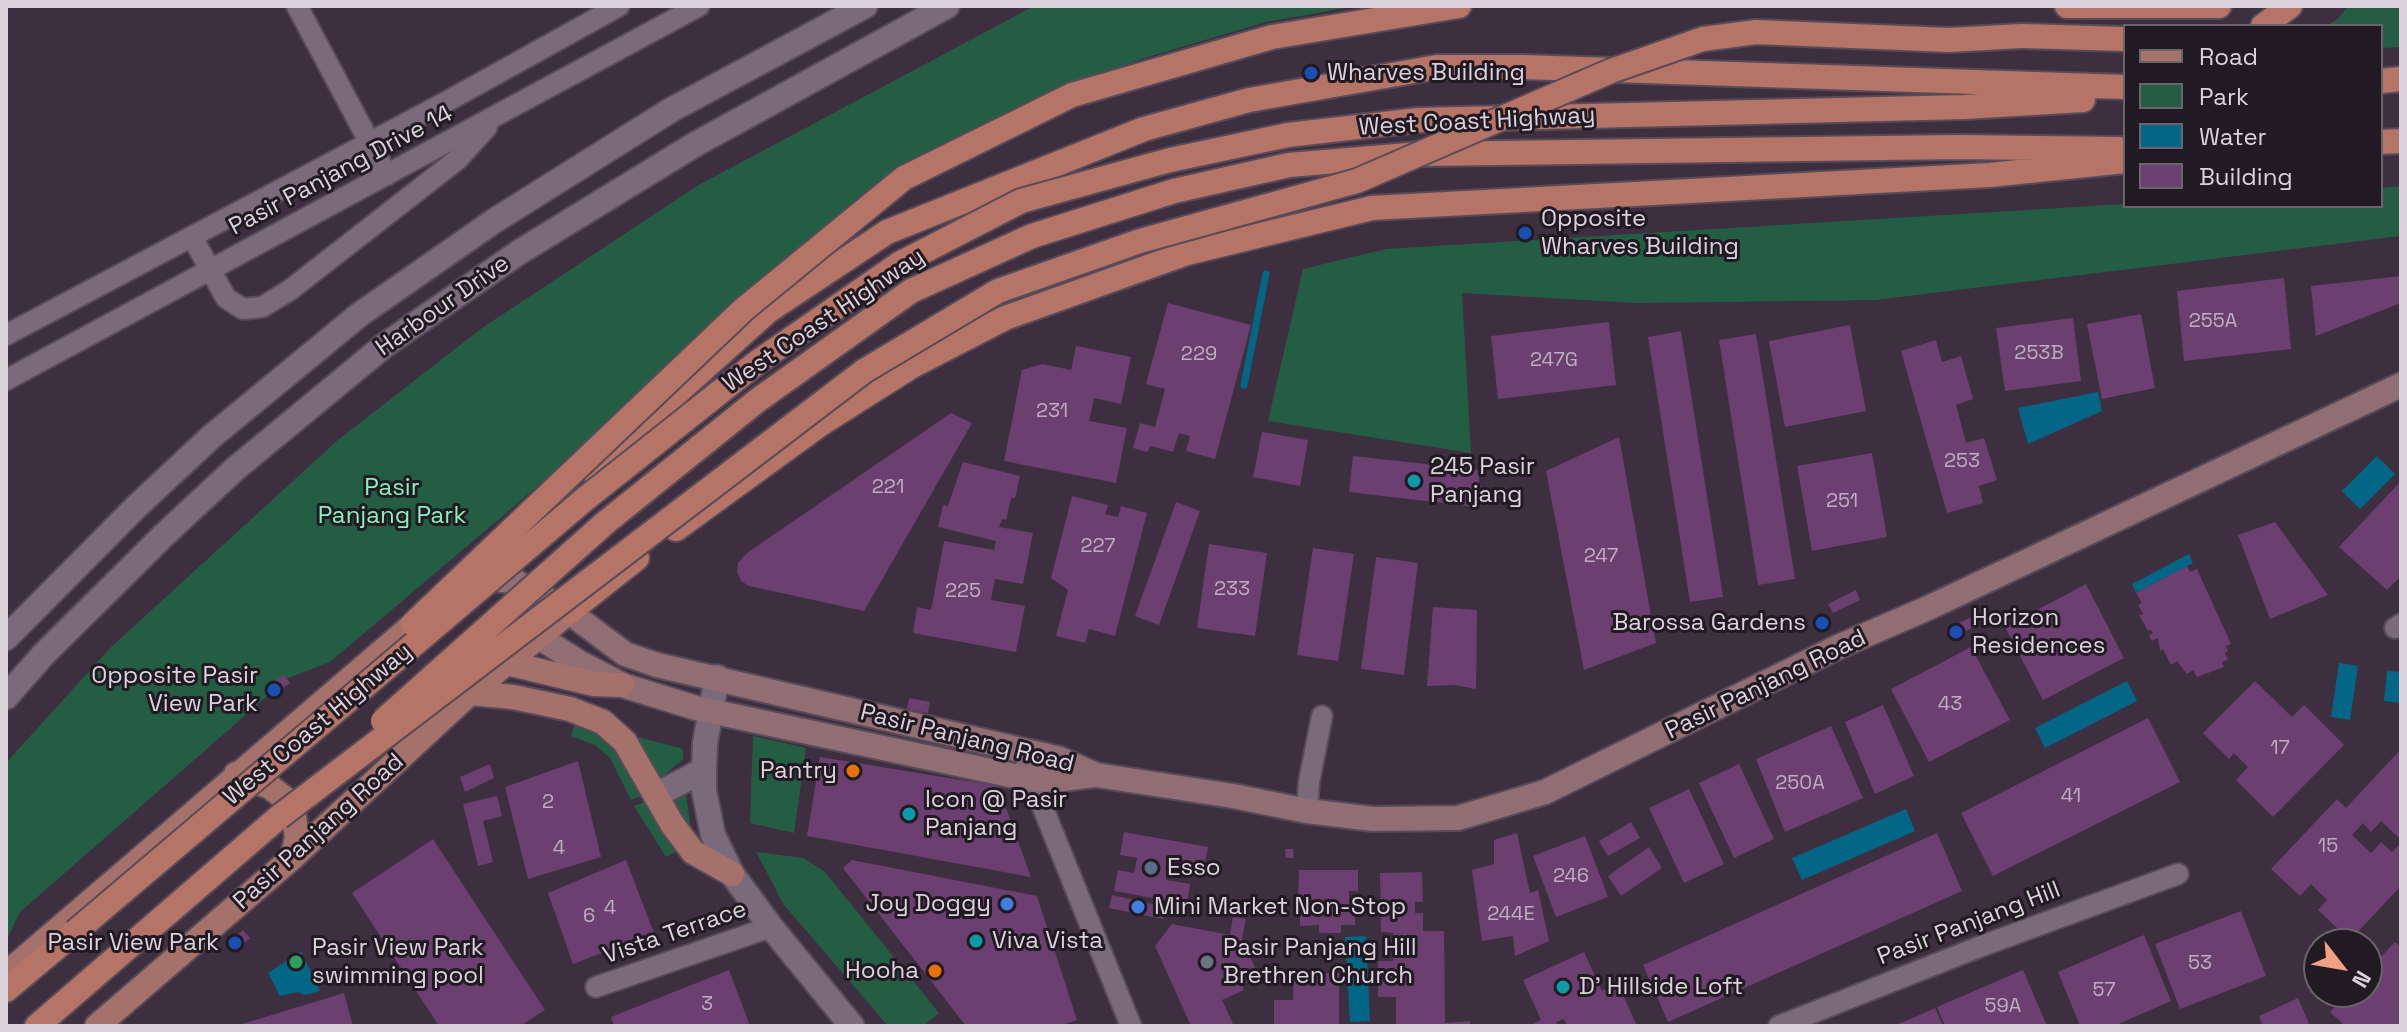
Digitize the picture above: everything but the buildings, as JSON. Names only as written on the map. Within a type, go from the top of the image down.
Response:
[{"type":"highway","points":[[245,777],[744,309],[904,178],[1072,95],[1272,37],[1459,6]]},
{"type":"highway","points":[[2067,6],[2219,6]]},
{"type":"highway","points":[[2266,24],[2290,6]]},
{"type":"highway","points":[[279,817],[864,371],[998,291],[1140,241],[1357,181],[1611,71],[1703,39],[1756,32],[1949,40],[2022,36],[2123,39]]},
{"type":"highway","points":[[513,539],[768,311],[887,232],[1159,125],[1249,100],[1437,67],[1523,67],[2123,87]]},
{"type":"highway","name":"West Coast Highway","points":[[6,990],[245,777],[759,361],[899,264],[1021,201],[1170,160],[1288,135],[1418,120],[1965,107],[2123,97]]},
{"type":"highway","name":"West Coast Highway","points":[[37,1026],[279,817],[415,691],[605,523],[758,400],[911,291],[1032,236],[1174,191],[1289,165],[1420,154],[1959,147],[2123,149]]},
{"type":"highway","points":[[569,612],[655,544],[822,423],[912,366],[1005,318],[1187,253],[1372,208],[1990,175],[2123,161]]},
{"type":"main road","name":"Pasir Panjang Road","points":[[468,578],[514,581],[569,612],[625,654],[657,665],[1021,749],[1060,759],[1096,775],[1307,811],[1373,819],[1458,818],[1545,792],[1838,647],[1928,608],[2401,385]]},
{"type":"main road","points":[[6,974],[245,777],[513,539]]},
{"type":"main road","points":[[513,539],[514,581],[539,637]]},
{"type":"main road","name":"Pasir Panjang Road","points":[[97,1026],[292,858],[470,693],[569,612]]},
{"type":"main road","name":"Pasir Panjang Road","points":[[539,637],[622,685],[710,712],[1030,778],[1055,780],[1096,775]]},
{"type":"main road","points":[[507,663],[594,684],[622,685]]},
{"type":"main road","points":[[470,693],[513,697],[593,717],[613,729],[625,742],[672,824],[693,852],[732,874]]},
{"type":"main road","points":[[245,777],[270,787],[283,797],[294,816],[296,827],[292,858]]},
{"type":"street","points":[[297,6],[387,175]]},
{"type":"street","name":"Pasir Panjang Drive 14","points":[[6,335],[619,6]]},
{"type":"street","name":"Pasir Panjang Drive 14","points":[[6,380],[699,6]]},
{"type":"street","name":"Harbour Drive","points":[[6,638],[136,507],[211,437],[359,315],[494,221],[671,110],[865,6]]},
{"type":"street","name":"Harbour Drive","points":[[6,697],[43,655],[235,469],[385,345],[518,253],[694,145],[947,6]]},
{"type":"street","points":[[192,237],[226,298],[243,309],[262,307],[290,290],[458,159],[501,113]]},
{"type":"street","points":[[717,677],[704,770],[704,791],[713,835],[732,874],[852,1026]]},
{"type":"street","points":[[1307,811],[1309,782],[1322,716]]},
{"type":"street","points":[[1021,749],[1131,1026]]},
{"type":"street","points":[[656,795],[704,770]]},
{"type":"street","name":"Pasir Panjang Hill","points":[[1779,1026],[1979,947],[2178,874]]},
{"type":"street","name":"Vista Terrace","points":[[596,987],[771,927]]},
{"type":"green space","name":"Pasir Panjang Park","points":[[1034,6],[1357,6],[1266,22],[1148,57],[1065,86],[897,170],[511,509],[330,662],[288,678],[20,912],[6,941],[6,763],[110,648],[338,440],[482,328],[697,186]]},
{"type":"green space","points":[[2348,6],[2401,6],[2401,47],[2383,48],[2383,24],[2329,24]]},
{"type":"green space","points":[[2401,186],[2401,236],[1875,300],[1636,303],[1462,293],[1471,453],[1268,421],[1303,269],[1386,249],[2123,204],[2123,208],[2383,208],[2383,188]]},
{"type":"green space","points":[[577,716],[601,729],[648,793],[631,800],[610,758],[595,745],[571,736]]},
{"type":"green space","points":[[631,735],[683,749],[683,759],[660,779]]},
{"type":"green space","points":[[753,736],[806,748],[794,833],[750,823]]},
{"type":"green space","points":[[685,786],[692,836],[669,797]]},
{"type":"green space","points":[[652,799],[682,848],[666,857],[634,806]]},
{"type":"green space","points":[[756,852],[803,858],[824,871],[939,1013],[923,1026],[888,1026],[784,905]]},
{"type":"water","points":[[2098,392],[2102,411],[2028,444],[2018,408]]},
{"type":"water","points":[[2377,456],[2395,474],[2360,509],[2342,491]]},
{"type":"water","points":[[2189,554],[2193,563],[2136,593],[2132,584]]},
{"type":"water","points":[[2339,663],[2358,666],[2350,720],[2331,717]]},
{"type":"water","points":[[2387,671],[2401,672],[2401,703],[2384,701]]},
{"type":"water","points":[[2127,681],[2137,701],[2045,748],[2035,728]]},
{"type":"water","points":[[1906,809],[1915,831],[1802,880],[1792,858]]},
{"type":"water","points":[[1366,936],[1370,1021],[1350,1022],[1345,937]]},
{"type":"water","name":"Pasir View Park swimming pool","points":[[301,951],[320,991],[280,996],[268,973]]},
{"type":"waterway","points":[[1244,385],[1266,274]]},
{"type":"place","name":"Wharves Building","points":[[1311,73]]},
{"type":"place","name":"Opposite Wharves Building","points":[[1525,233]]},
{"type":"place","name":"245 Pasir Panjang","points":[[1414,481]]},
{"type":"place","name":"Barossa Gardens","points":[[1822,623]]},
{"type":"place","name":"Horizon Residences","points":[[1956,632]]},
{"type":"place","name":"Opposite Pasir View Park","points":[[274,690]]},
{"type":"place","name":"Pantry","points":[[853,771]]},
{"type":"place","name":"Icon @ Pasir Panjang","points":[[909,814]]},
{"type":"place","name":"Esso","points":[[1151,868]]},
{"type":"place","name":"Joy Doggy","points":[[1007,904]]},
{"type":"place","name":"Mini Market Non-Stop","points":[[1138,907]]},
{"type":"place","name":"Viva Vista","points":[[976,941]]},
{"type":"place","name":"Pasir View Park","points":[[235,943]]},
{"type":"place","name":"Pasir View Park swimming pool","points":[[296,962]]},
{"type":"place","name":"Pasir Panjang Hill Brethren Church","points":[[1207,962]]},
{"type":"place","name":"Hooha","points":[[935,971]]},
{"type":"place","name":"D' Hillside Loft","points":[[1563,987]]}]
